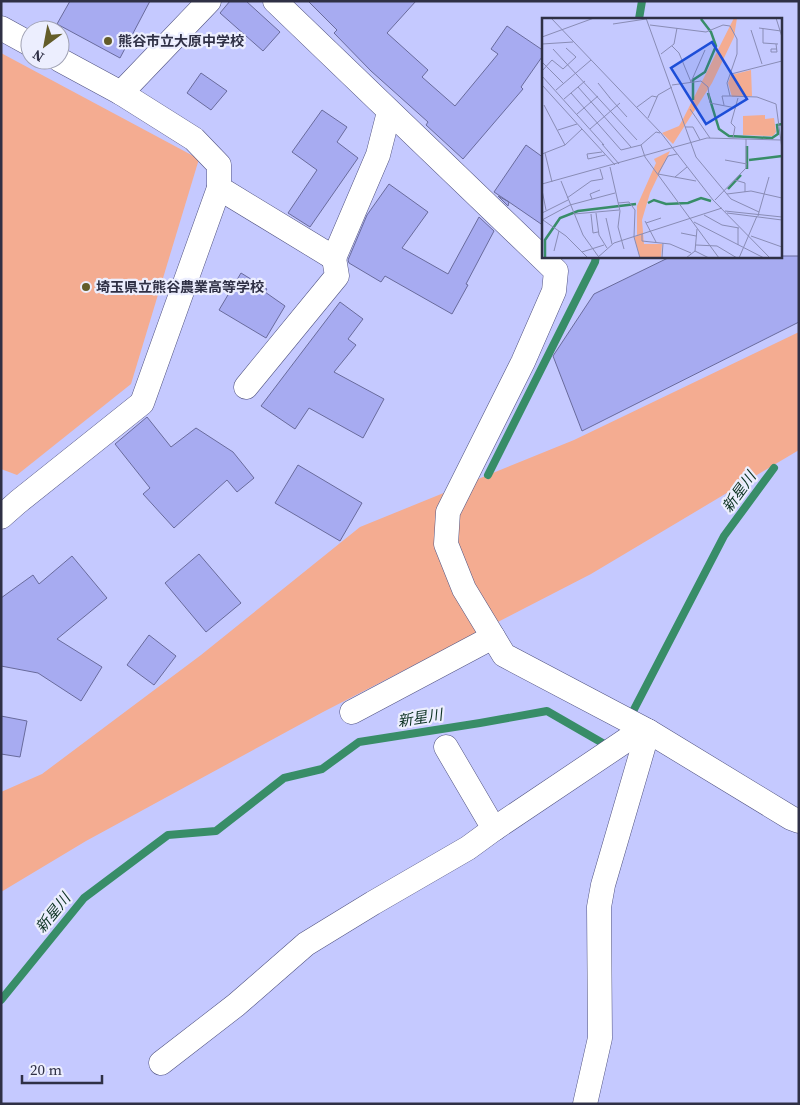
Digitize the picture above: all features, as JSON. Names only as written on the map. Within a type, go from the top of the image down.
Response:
[{"type":"street","points":[[122,93],[209,1]]},
{"type":"street","points":[[276,1],[556,272],[554,292],[523,362],[448,512],[446,544],[464,589],[504,655],[645,730],[799,821]]},
{"type":"street","points":[[1,28],[20,38]]},
{"type":"street","points":[[7,504],[142,403],[218,188],[219,165],[194,139],[122,93],[70,65]]},
{"type":"street","points":[[246,388],[337,276],[334,258],[378,155],[389,112]]},
{"type":"street","points":[[218,188],[334,258]]},
{"type":"street","points":[[352,712],[493,637]]},
{"type":"street","points":[[161,1063],[236,1005],[306,944],[468,848],[645,730]]},
{"type":"street","points":[[585,1104],[600,1038],[599,906],[645,730]]},
{"type":"street","points":[[446,747],[494,829]]},
{"type":"shaded area","name":"埼玉県立熊谷農業高等学校","points":[[1,53],[20,63],[20,70],[33,70],[199,159],[131,384],[17,475],[1,469]]},
{"type":"shaded area","points":[[799,332],[799,450],[591,574],[323,712],[86,841],[1,892],[1,792],[42,774],[201,655],[360,527],[574,440]]},
{"type":"building","points":[[70,1],[150,1],[120,58],[70,31],[70,20],[59,20]]},
{"type":"building","points":[[230,1],[246,1],[280,32],[263,51],[220,13]]},
{"type":"building","points":[[308,1],[416,1],[387,33],[428,70],[422,77],[455,106],[498,54],[491,49],[507,26],[542,50],[542,57],[521,87],[523,89],[463,159],[426,125],[428,122],[371,71],[334,33],[337,30]]},
{"type":"building","points":[[201,73],[227,91],[211,110],[187,93]]},
{"type":"building","points":[[322,110],[347,127],[337,142],[358,158],[310,227],[288,213],[317,170],[292,152]]},
{"type":"building","points":[[526,145],[542,157],[542,225],[494,192]]},
{"type":"building","points":[[389,184],[428,212],[402,248],[448,274],[479,217],[494,231],[452,314],[385,276],[381,282],[349,263],[348,260],[367,215]]},
{"type":"building","points":[[498,196],[509,202],[508,206]]},
{"type":"building","points":[[782,256],[799,256],[799,322],[582,431],[553,356],[594,294],[668,258],[782,258]]},
{"type":"building","points":[[241,273],[267,289],[265,292],[285,306],[266,338],[219,310]]},
{"type":"building","points":[[340,302],[363,319],[348,339],[356,345],[334,372],[384,399],[363,438],[309,408],[295,429],[261,406]]},
{"type":"building","points":[[147,417],[171,447],[196,428],[233,452],[254,478],[237,492],[227,480],[174,528],[143,494],[150,488],[115,444]]},
{"type":"building","points":[[298,465],[362,503],[340,541],[275,503]]},
{"type":"building","points":[[199,554],[241,603],[206,632],[165,583]]},
{"type":"building","points":[[72,556],[107,598],[57,639],[102,667],[81,701],[38,673],[1,666],[1,598],[33,575],[39,584]]},
{"type":"building","points":[[149,635],[176,656],[154,685],[127,665]]},
{"type":"building","points":[[1,716],[27,721],[20,757],[1,754]]},
{"type":"waterway","name":"新星川","points":[[639,18],[642,1]]},
{"type":"waterway","name":"新星川","points":[[488,475],[596,258]]},
{"type":"waterway","name":"新星川","points":[[629,719],[724,536],[774,468]]},
{"type":"waterway","name":"新星川","points":[[1,1000],[84,898],[168,835],[216,831],[284,778],[322,769],[359,742],[547,711],[606,745],[608,743]]},
{"type":"place","name":"熊谷市立大原中学校","points":[[108,41]]},
{"type":"place","name":"埼玉県立熊谷農業高等学校","points":[[86,287]]}]
